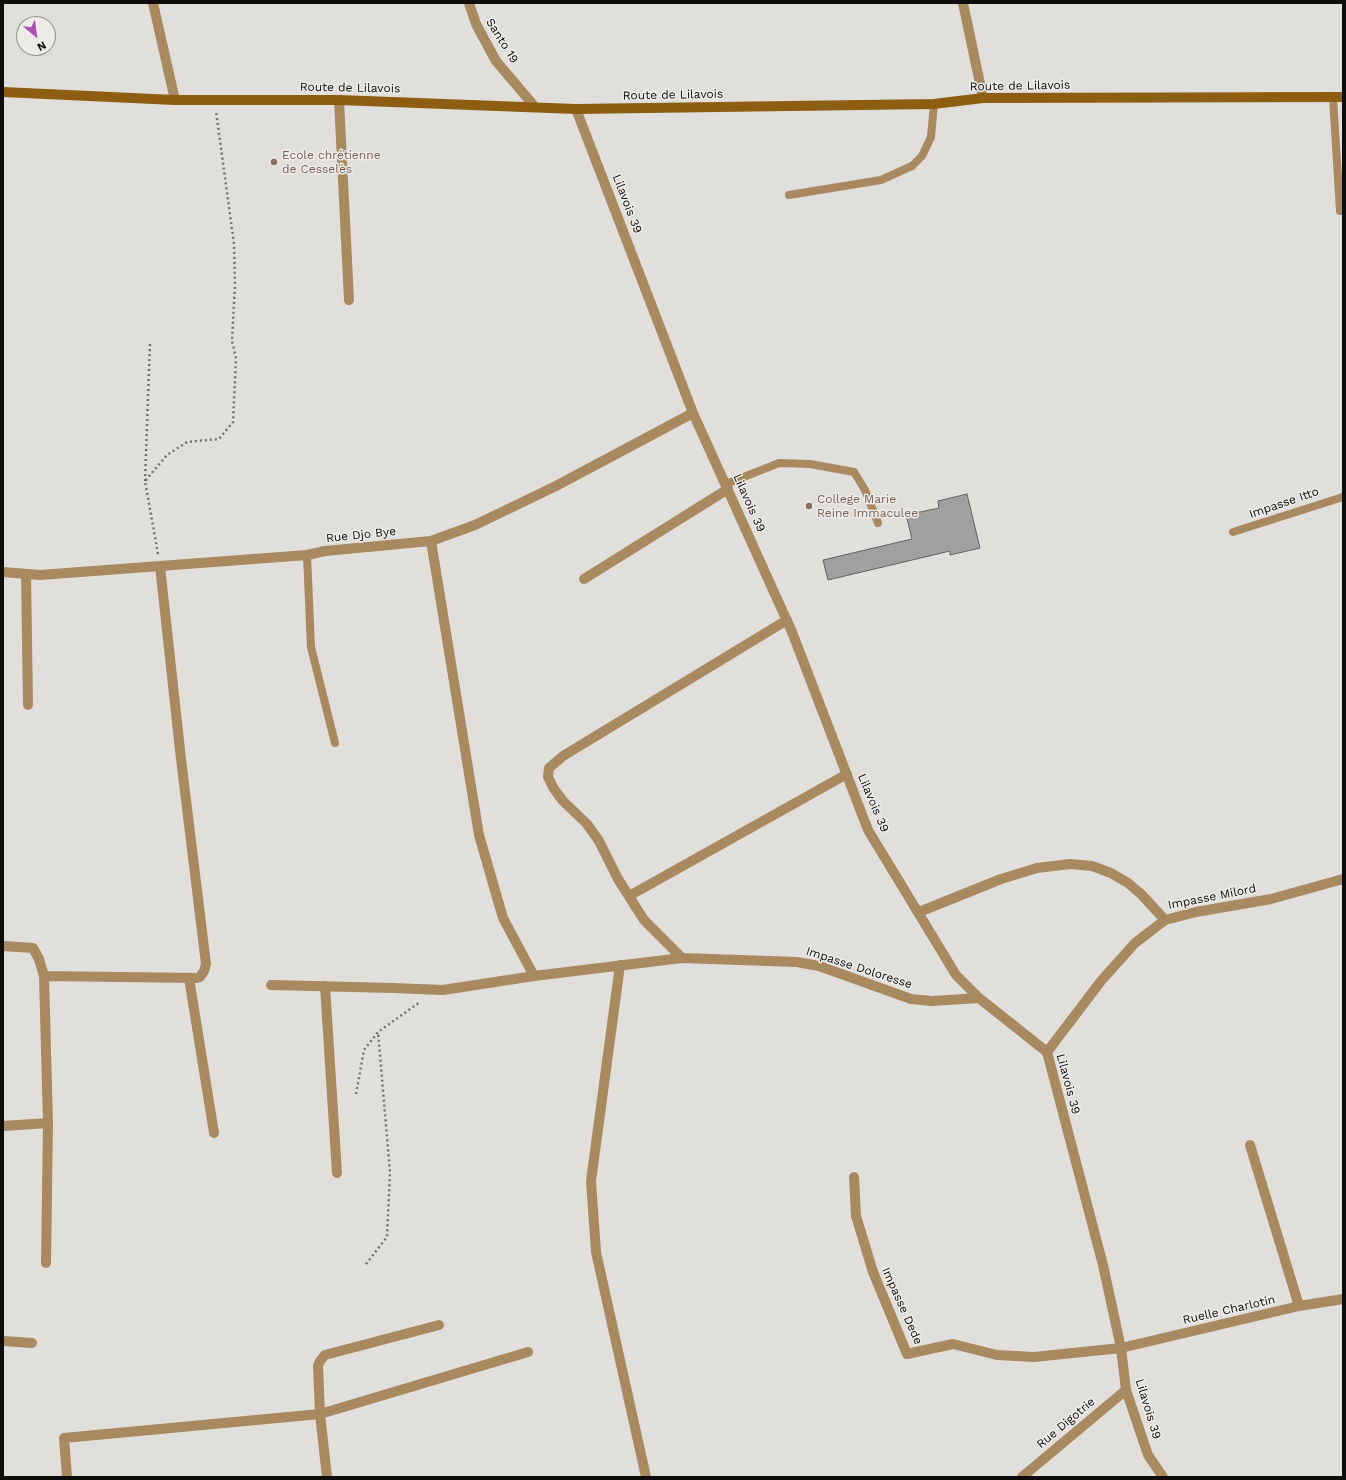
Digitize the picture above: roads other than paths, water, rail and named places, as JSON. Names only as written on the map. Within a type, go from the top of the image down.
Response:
[{"type":"main road","name":"Route de Lilavois","points":[[3,92],[175,100],[339,100],[576,109],[934,104],[983,98],[1338,97]]},
{"type":"street","points":[[153,3],[175,100]]},
{"type":"street","name":"Santo 19","points":[[469,3],[476,24],[496,61],[534,107]]},
{"type":"street","points":[[963,3],[983,98]]},
{"type":"street","points":[[339,100],[349,300]]},
{"type":"street","name":"Lilavois 39","points":[[576,109],[694,413],[787,620],[868,830],[956,975],[979,998],[1047,1052],[1103,1265],[1121,1348],[1126,1390],[1148,1455],[1163,1477]]},
{"type":"street","name":"Rue Djo Bye","points":[[3,572],[40,574],[160,566],[307,555],[325,551],[431,541],[475,525],[556,486],[694,413]]},
{"type":"street","points":[[584,579],[727,487]]},
{"type":"street","points":[[431,541],[479,836],[503,918],[534,976]]},
{"type":"street","points":[[44,976],[197,978],[200,977],[204,971],[206,964],[181,759],[160,566]]},
{"type":"street","points":[[26,574],[28,705]]},
{"type":"street","points":[[682,958],[644,920],[610,865],[599,840],[587,824],[563,801],[554,789],[548,777],[549,768],[563,756],[787,620]]},
{"type":"street","points":[[629,896],[847,774]]},
{"type":"street","points":[[919,912],[1001,879],[1037,868],[1070,864],[1092,866],[1111,873],[1128,883],[1141,894],[1165,920]]},
{"type":"street","name":"Impasse Milord","points":[[1047,1052],[1106,976],[1135,943],[1165,920],[1196,912],[1271,899],[1343,880]]},
{"type":"street","points":[[3,946],[33,948],[39,959],[44,976],[48,1123],[46,1263]]},
{"type":"street","name":"Impasse Doloresse","points":[[271,985],[442,990],[620,964],[682,958],[797,962],[818,966],[911,999],[932,1001],[979,998]]},
{"type":"street","points":[[620,964],[591,1181],[596,1252],[646,1477]]},
{"type":"street","points":[[189,978],[214,1133]]},
{"type":"street","points":[[325,986],[337,1173]]},
{"type":"street","points":[[3,1126],[48,1123]]},
{"type":"street","points":[[1250,1144],[1299,1306]]},
{"type":"street","name":"Impasse Dede","points":[[854,1177],[856,1216],[868,1258],[907,1354],[953,1344],[997,1355],[1034,1357],[1121,1348]]},
{"type":"street","name":"Ruelle Charlotin","points":[[1121,1348],[1299,1306],[1343,1299]]},
{"type":"street","points":[[327,1477],[320,1414],[318,1366],[320,1361],[325,1356],[439,1325]]},
{"type":"street","points":[[3,1341],[32,1343]]},
{"type":"street","points":[[67,1477],[64,1438],[320,1414],[528,1352]]},
{"type":"street","name":"Rue Digotrie","points":[[1022,1477],[1126,1390]]},
{"type":"lane","points":[[1338,97],[1340,211]]},
{"type":"lane","points":[[790,195],[881,180],[912,166],[922,156],[931,137],[934,104]]},
{"type":"lane","points":[[727,487],[779,463],[810,464],[854,472],[865,490],[878,523]]},
{"type":"lane","name":"Impasse Itto","points":[[1233,532],[1343,497]]},
{"type":"lane","points":[[307,555],[311,647],[335,742]]},
{"type":"place","name":"Ecole chrétienne de Cesselès","points":[[274,162]]},
{"type":"place","name":"College Marie Reine Immaculee","points":[[809,506]]}]
